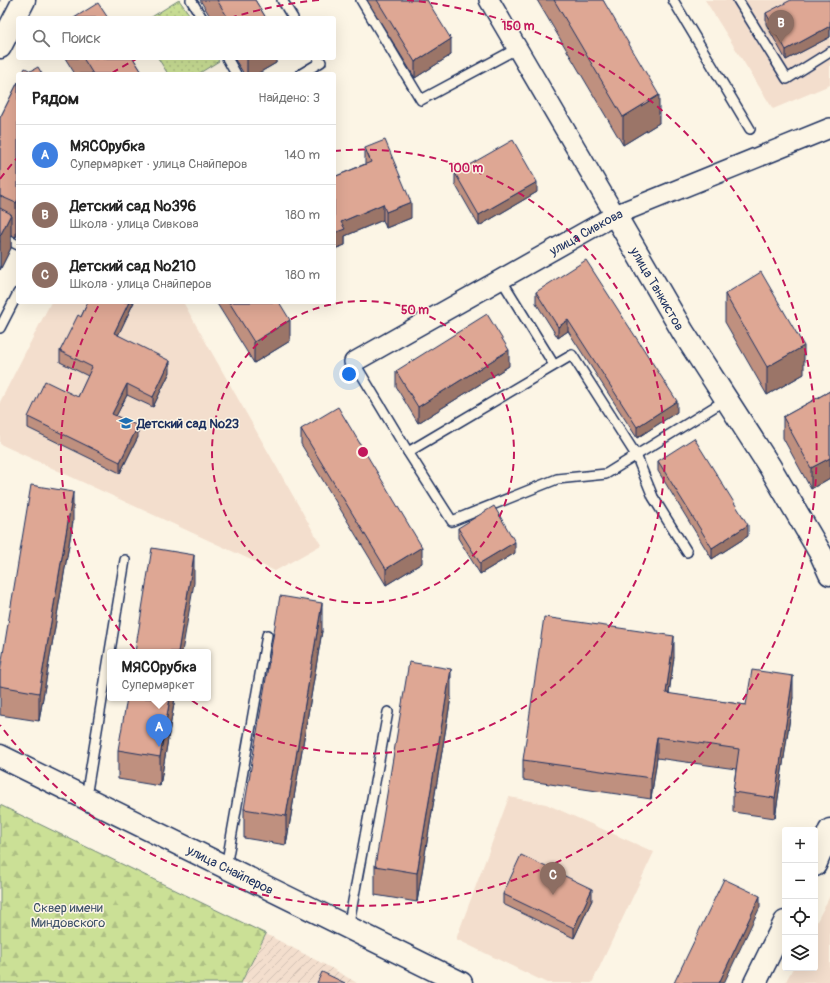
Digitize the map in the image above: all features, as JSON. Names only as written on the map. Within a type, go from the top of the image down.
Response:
[{"type":"street","points":[[0,47],[24,0]]},
{"type":"street","name":"улица Танкистов","points":[[489,0],[683,332],[727,399],[802,520],[821,554],[830,574]]},
{"type":"street","name":"улица Сивкова","points":[[354,362],[615,215],[830,128]]},
{"type":"street","name":"улица Снайперов","points":[[0,756],[461,983]]},
{"type":"street","points":[[755,983],[782,928]]},
{"type":"lane","points":[[191,0],[201,16]]},
{"type":"lane","points":[[282,0],[292,16]]},
{"type":"lane","points":[[361,0],[421,100],[518,48]]},
{"type":"lane","points":[[673,0],[750,129]]},
{"type":"lane","points":[[738,0],[787,79],[830,52]]},
{"type":"lane","points":[[228,60],[235,72]]},
{"type":"lane","points":[[304,72],[320,62],[319,60]]},
{"type":"lane","points":[[0,236],[16,244]]},
{"type":"lane","points":[[501,279],[554,365]]},
{"type":"lane","points":[[0,328],[16,297]]},
{"type":"lane","points":[[408,452],[572,355],[636,455],[653,497],[687,552]]},
{"type":"lane","points":[[354,362],[408,452],[452,521],[558,478],[606,474],[727,399]]},
{"type":"lane","points":[[110,649],[125,560]]},
{"type":"lane","points":[[226,867],[267,635]]},
{"type":"lane","points":[[85,798],[107,667]]},
{"type":"lane","points":[[348,928],[388,712]]},
{"type":"shaded area","points":[[705,0],[830,0],[830,85],[773,109]]},
{"type":"shaded area","name":"Детский сад №23","points":[[50,304],[184,304],[321,545],[275,571],[0,444],[0,402]]},
{"type":"shaded area","points":[[509,797],[546,804],[654,852],[592,983],[547,983],[456,939]]},
{"type":"shaded area","points":[[830,896],[830,983],[785,983],[791,971],[818,971],[818,919]]},
{"type":"shaded area","points":[[266,934],[333,969],[357,983],[241,983]]},
{"type":"green space","points":[[179,0],[191,16],[153,16]]},
{"type":"green space","points":[[159,60],[219,61],[201,72],[167,72]]},
{"type":"green space","name":"Сквер имени Миндовского","points":[[0,805],[266,934],[241,983],[0,983]]},
{"type":"building","points":[[217,0],[255,0],[265,16],[227,16]]},
{"type":"building","points":[[377,0],[427,0],[451,39],[415,62]]},
{"type":"building","points":[[554,0],[603,0],[659,95],[623,117]]},
{"type":"building","points":[[791,0],[830,0],[830,26],[786,50],[766,13]]},
{"type":"building","points":[[98,3],[107,16],[77,16]]},
{"type":"building","points":[[84,60],[134,60],[142,72],[92,72]]},
{"type":"building","points":[[38,67],[41,72],[23,72],[25,68],[31,71]]},
{"type":"building","points":[[16,86],[16,203],[0,196],[0,118]]},
{"type":"building","points":[[385,140],[411,202],[386,212],[383,204],[341,222],[345,229],[336,232],[336,176],[371,162],[365,148]]},
{"type":"building","points":[[513,140],[537,182],[479,215],[455,173]]},
{"type":"building","points":[[0,208],[11,214],[0,236]]},
{"type":"building","points":[[586,260],[677,401],[637,427],[568,320],[558,327],[536,292]]},
{"type":"building","points":[[761,272],[804,346],[767,367],[725,294]]},
{"type":"building","points":[[87,304],[128,304],[114,333],[170,361],[153,397],[127,384],[112,414],[138,426],[120,462],[28,417],[45,381],[78,397],[92,367],[60,351],[78,315],[81,317]]},
{"type":"building","points":[[230,304],[280,304],[290,320],[254,342]]},
{"type":"building","points":[[487,314],[509,350],[418,407],[396,371]]},
{"type":"building","points":[[830,391],[830,458],[811,468],[783,417]]},
{"type":"building","points":[[338,407],[422,547],[386,569],[301,429]]},
{"type":"building","points":[[694,438],[748,525],[712,548],[658,461]]},
{"type":"building","points":[[31,485],[73,492],[39,693],[0,686],[0,672]]},
{"type":"building","points":[[494,506],[515,542],[480,563],[458,528]]},
{"type":"building","points":[[152,548],[194,555],[178,649],[135,649]]},
{"type":"building","points":[[280,596],[322,603],[286,816],[244,809]]},
{"type":"building","points":[[544,617],[674,636],[666,693],[746,705],[752,670],[793,676],[775,798],[733,792],[739,749],[657,737],[651,778],[523,760]]},
{"type":"building","points":[[409,662],[451,669],[417,873],[375,866]]},
{"type":"building","points":[[126,701],[169,701],[160,757],[118,750]]},
{"type":"building","points":[[521,855],[592,889],[574,928],[503,894]]},
{"type":"building","points":[[724,879],[760,896],[719,983],[674,983]]},
{"type":"building","points":[[322,972],[345,983],[317,983]]},
{"type":"place","name":"Детский сад №396","points":[[781,43]]},
{"type":"place","name":"Детский сад №23","points":[[126,423]]},
{"type":"place","name":"МЯСОрубка","points":[[159,747]]},
{"type":"place","name":"Детский сад №210","points":[[553,895]]}]
